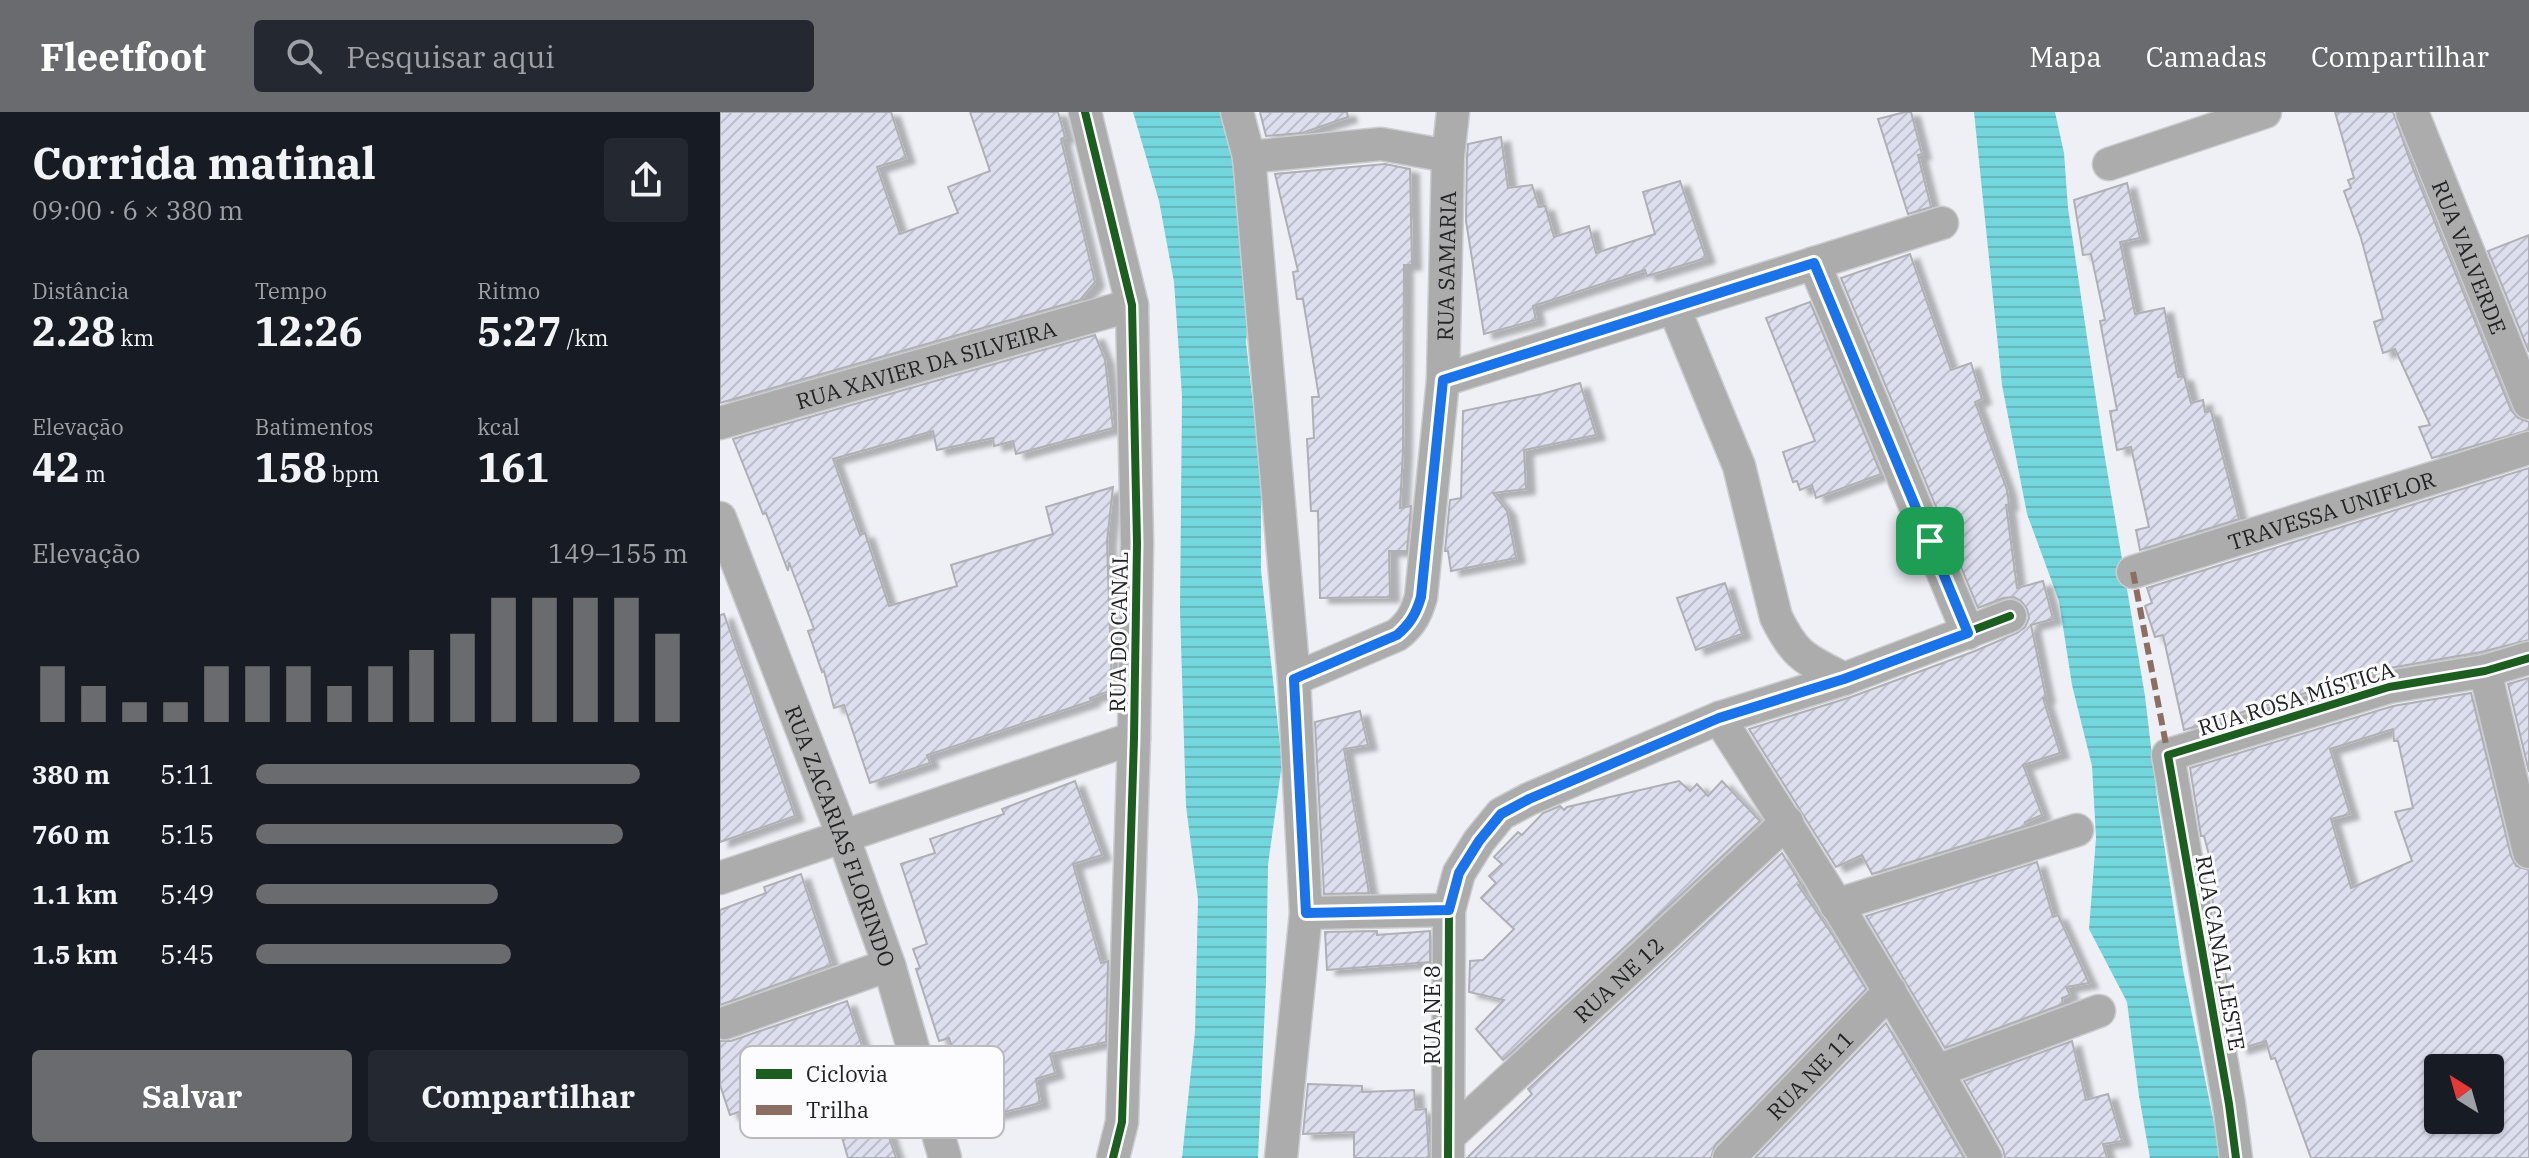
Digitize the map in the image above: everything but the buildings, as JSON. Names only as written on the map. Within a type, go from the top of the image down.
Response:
[{"type":"street","name":"RUA DO CANAL","points":[[1085,112],[1132,305],[1137,543],[1134,738],[1122,1122],[1113,1158]]},
{"type":"street","points":[[1237,112],[1249,157],[1294,679],[1306,913],[1281,1158]]},
{"type":"street","name":"RUA SAMARIA","points":[[1294,679],[1397,635],[1409,625],[1421,597],[1443,380],[1448,156],[1453,112]]},
{"type":"street","points":[[2109,164],[2265,112]]},
{"type":"street","name":"RUA VALVERDE","points":[[2412,112],[2529,403]]},
{"type":"street","points":[[1249,157],[1381,144],[1448,156]]},
{"type":"street","points":[[1443,380],[1942,223]]},
{"type":"street","points":[[1814,263],[1968,633]]},
{"type":"street","name":"RUA XAVIER DA SILVEIRA","points":[[720,423],[1132,305]]},
{"type":"street","points":[[1674,308],[1739,466],[1776,617],[1787,640],[1802,657],[1844,679]]},
{"type":"street","name":"TRAVESSA UNIFLOR","points":[[2133,572],[2529,448]]},
{"type":"street","name":"RUA ZACARIAS FLORINDO","points":[[720,518],[843,836],[889,965],[913,1046]]},
{"type":"street","points":[[1986,1158],[1890,991],[1787,822],[1719,718],[1844,679],[2010,616]]},
{"type":"street","name":"RUA ROSA MÍSTICA","points":[[2168,755],[2389,687],[2485,671],[2529,658]]},
{"type":"street","points":[[2485,671],[2529,852]]},
{"type":"street","name":"RUA NE 8","points":[[1448,1148],[1449,910],[1459,873],[1479,841],[1501,814],[1529,799],[1719,718]]},
{"type":"street","points":[[720,878],[1134,738]]},
{"type":"street","name":"RUA CANAL LESTE","points":[[2168,755],[2236,1158]]},
{"type":"street","name":"RUA NE 12","points":[[1448,1148],[1787,822]]},
{"type":"street","points":[[1836,905],[2077,830]]},
{"type":"street","points":[[1306,913],[1449,910]]},
{"type":"street","points":[[725,1023],[889,965]]},
{"type":"street","name":"RUA NE 11","points":[[1729,1158],[1890,991]]},
{"type":"street","points":[[1937,1071],[2099,1011]]},
{"type":"street","name":"RUA ZACARIAS FLORINDO","points":[[939,1138],[945,1158]]},
{"type":"water","points":[[1133,112],[1220,112],[1256,247],[1246,342],[1261,475],[1261,570],[1282,763],[1268,865],[1258,1158],[1182,1158],[1195,1032],[1198,899],[1186,806],[1180,611],[1182,396],[1174,282],[1159,201]]},
{"type":"water","points":[[1974,112],[2055,112],[2064,153],[2068,208],[2103,446],[2145,696],[2183,970],[2221,1158],[2150,1158],[2127,1002],[2089,929],[2096,838],[2092,766],[2072,685],[2059,601],[2027,514],[2002,385]]},
{"type":"marked path","points":[[2133,572],[2168,755]]},
{"type":"cycle path","points":[[1085,112],[1132,305],[1137,543],[1134,738],[1122,1122],[1113,1158]]},
{"type":"cycle path","points":[[1448,1158],[1449,910],[1459,873],[1501,814],[1529,799],[1719,718],[1844,679],[2010,616]]},
{"type":"cycle path","points":[[2236,1158],[2168,755],[2389,687],[2485,671],[2529,658]]},
{"type":"route","points":[[1814,263],[1930,541],[1968,633],[1844,679],[1719,718],[1529,799],[1501,814],[1479,841],[1459,873],[1449,910],[1306,913],[1294,679],[1397,635],[1409,625],[1416,613],[1421,597],[1443,380],[1814,263]]}]
